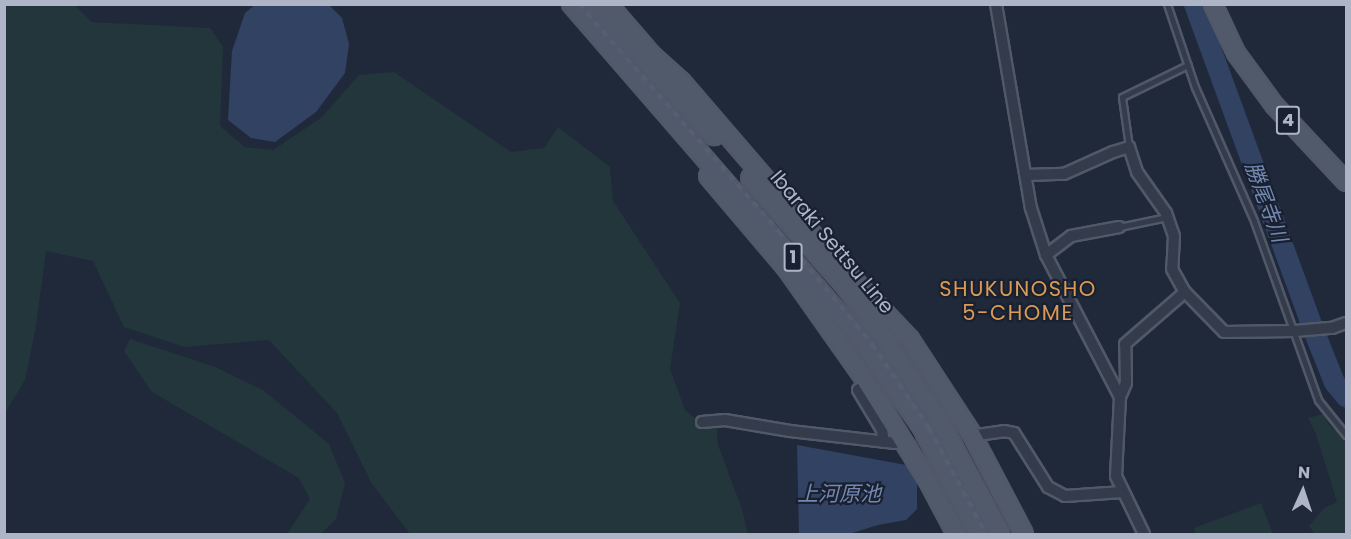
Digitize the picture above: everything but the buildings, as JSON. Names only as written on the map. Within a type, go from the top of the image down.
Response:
[{"type":"main road","name":"1","points":[[558,4],[786,268],[844,340],[856,369],[919,466],[956,534]]},
{"type":"main road","name":"Ibaraki Settsu Line","points":[[571,4],[857,334],[922,428],[979,534]]},
{"type":"main road","name":"Ibaraki Settsu Line","points":[[592,4],[845,286],[875,325],[941,423],[1000,534]]},
{"type":"main road","name":"1","points":[[608,4],[671,90]]},
{"type":"main road","name":"1","points":[[608,4],[652,55],[682,82],[837,262],[920,352],[971,436],[1024,534]]},
{"type":"main road","name":"4","points":[[1213,4],[1236,53],[1275,106],[1347,182]]},
{"type":"main road","name":"1","points":[[885,316],[978,464],[1010,534]]},
{"type":"main road","name":"1","points":[[856,369],[863,364],[868,367],[909,429],[971,534]]},
{"type":"street","points":[[996,4],[1032,208],[1046,255],[1120,397]]},
{"type":"street","points":[[1026,176],[1064,174],[1129,147],[1137,172],[1167,217],[1174,236],[1172,269],[1185,292],[1224,332],[1295,331],[1332,328],[1347,323]]},
{"type":"street","points":[[1046,255],[1071,236],[1119,227]]},
{"type":"street","points":[[1144,534],[1116,476],[1120,397],[1126,382],[1125,344],[1185,292]]},
{"type":"street","points":[[702,422],[725,420],[790,431],[890,442],[858,390],[867,383]]},
{"type":"street","points":[[971,436],[1004,431],[1014,434],[1048,487],[1065,496],[1123,492]]},
{"type":"lane","points":[[1167,4],[1188,65],[1254,221],[1318,400],[1347,435]]},
{"type":"lane","points":[[1129,147],[1122,97],[1188,65]]},
{"type":"lane","points":[[1119,227],[1167,217]]},
{"type":"green space","points":[[5,5],[75,5],[91,22],[210,28],[223,47],[220,126],[245,147],[273,150],[321,118],[359,75],[394,72],[511,152],[544,148],[558,127],[610,167],[613,201],[680,303],[670,369],[685,410],[700,423],[724,423],[717,430],[718,445],[742,509],[748,534],[410,534],[372,484],[337,413],[269,340],[184,347],[124,327],[93,261],[46,251],[36,326],[25,380],[5,413]]},
{"type":"green space","points":[[130,339],[215,367],[263,390],[329,444],[345,483],[336,519],[321,534],[287,534],[310,499],[299,478],[152,392],[124,351]]},
{"type":"green space","points":[[1323,414],[1329,425],[1346,439],[1346,534],[1315,534],[1309,526],[1324,508],[1337,502],[1316,434],[1308,418]]},
{"type":"green space","points":[[1261,503],[1273,534],[1196,534],[1194,528]]},
{"type":"water","points":[[256,4],[329,5],[342,18],[349,44],[345,73],[316,112],[275,142],[251,138],[228,120],[232,51],[245,13]]},
{"type":"water","name":"上河原池","points":[[797,445],[906,465],[917,479],[917,509],[906,520],[878,525],[849,534],[799,534]]},
{"type":"waterway","name":"勝尾寺川","points":[[1194,4],[1314,332],[1334,382],[1346,397]]},
{"type":"tunnel","points":[[900,443],[968,436]]},
{"type":"railway","points":[[579,4],[779,232],[872,344],[929,428],[986,534]]},
{"type":"district","name":"SHUKUNOSHO 5-CHOME","points":[[1018,301]]}]
